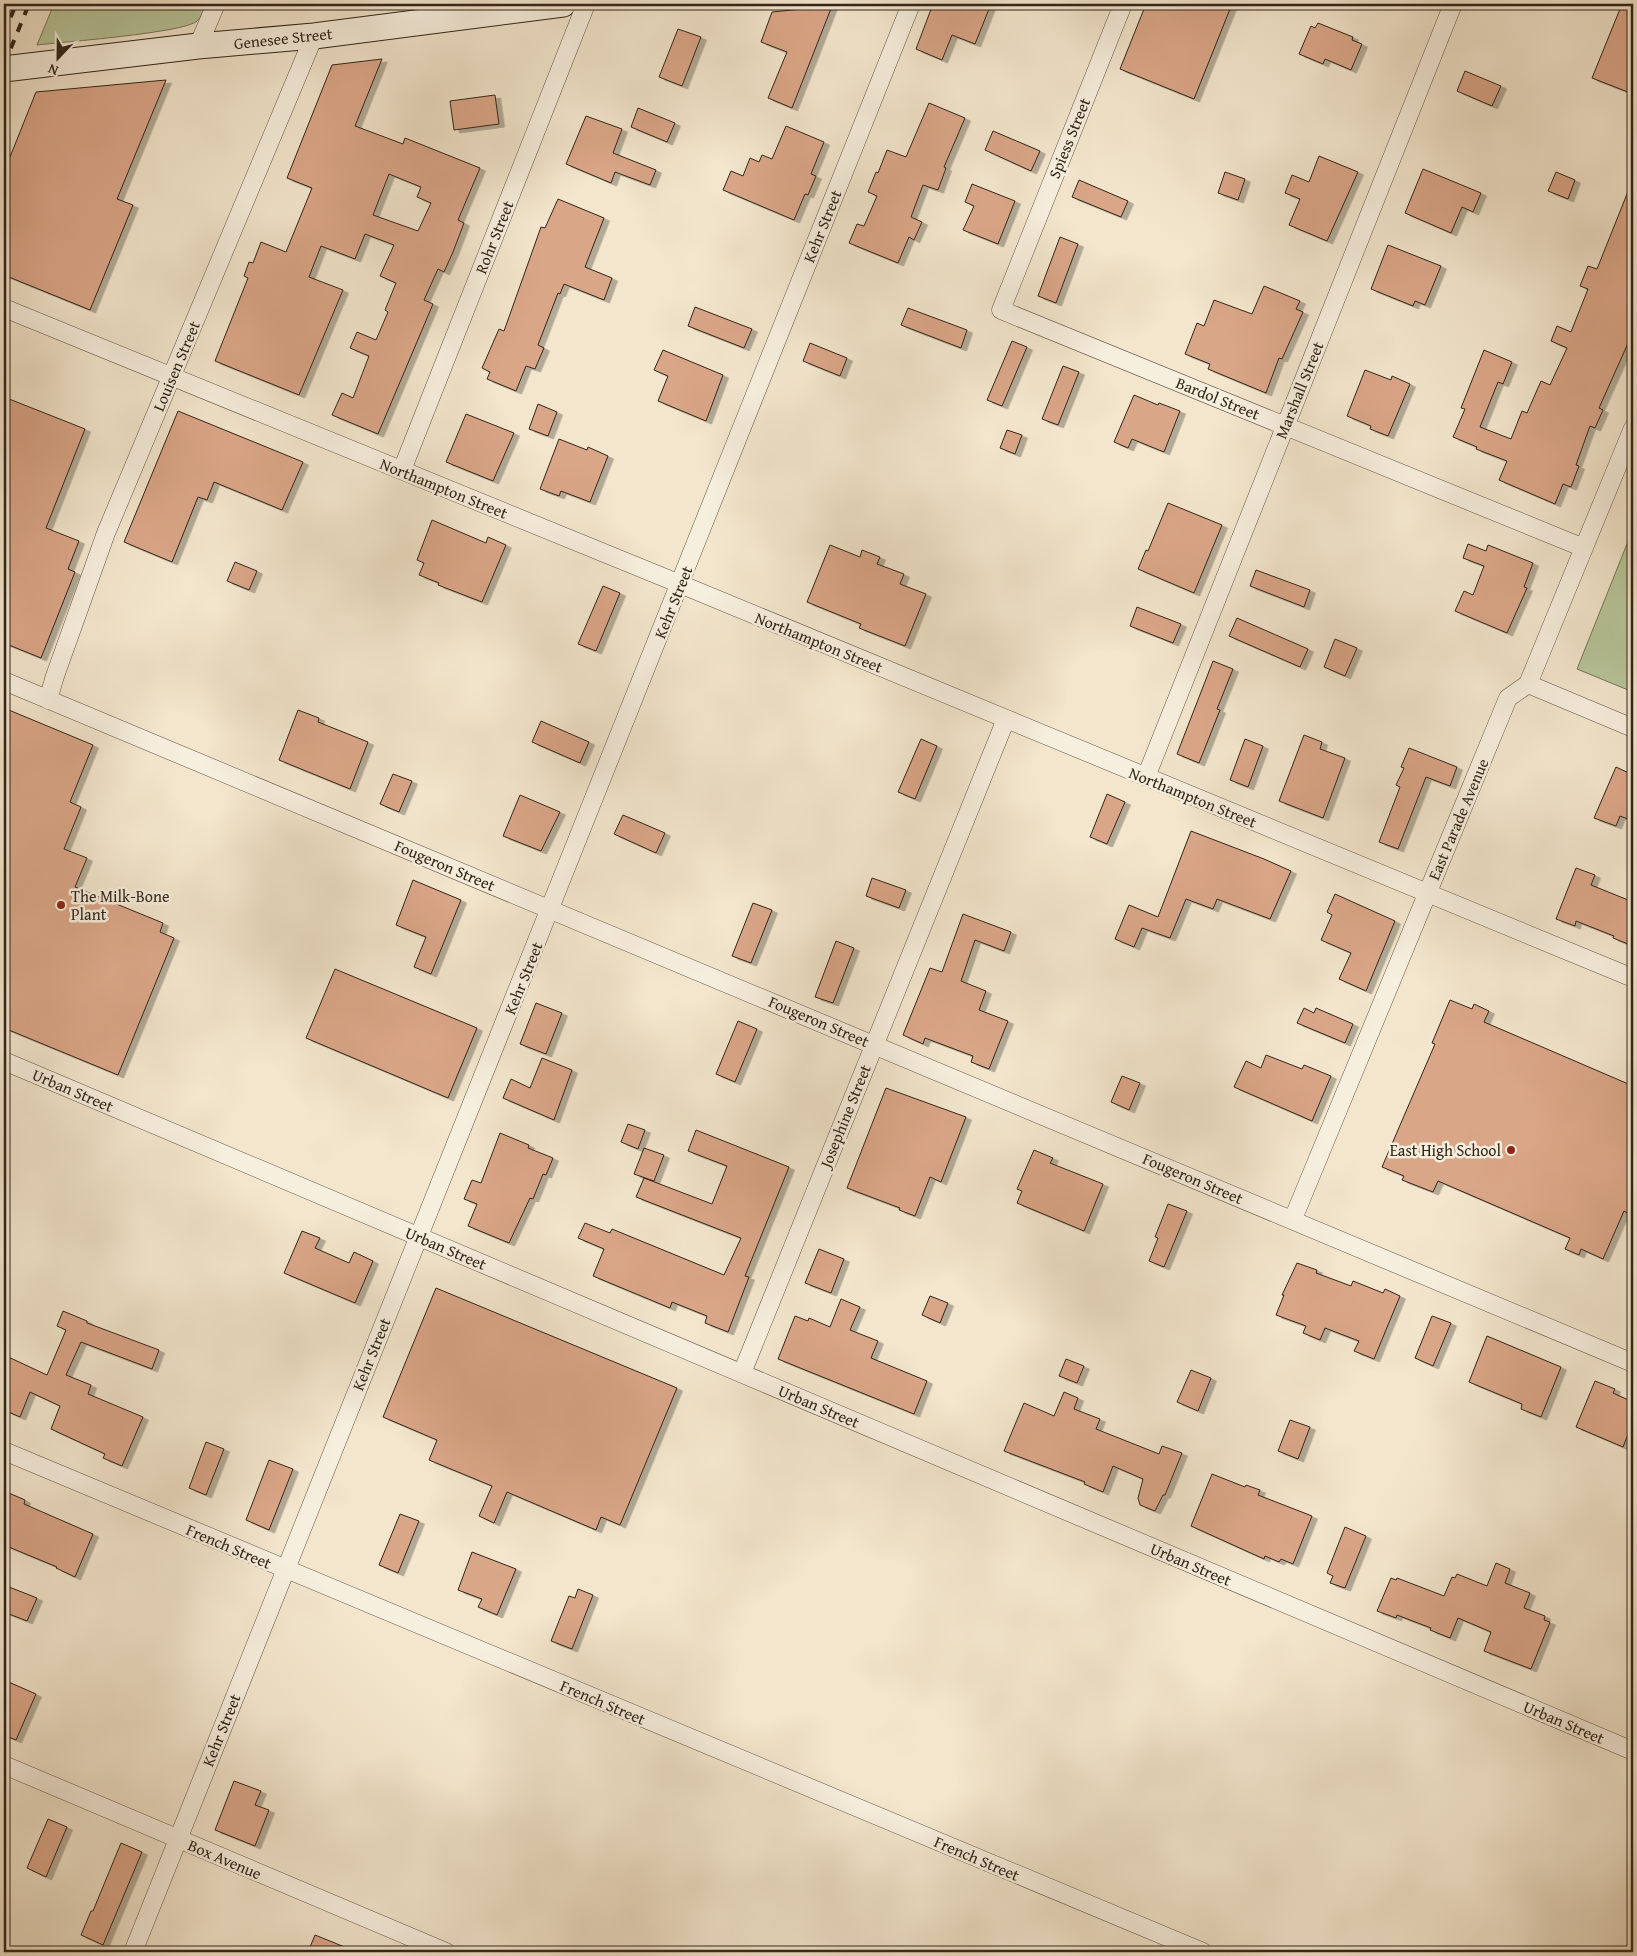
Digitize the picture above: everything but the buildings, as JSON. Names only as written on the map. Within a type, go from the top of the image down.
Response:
[{"type":"main road","name":"Genesee Street","points":[[4,68],[198,46],[314,36],[529,6],[562,4]]},
{"type":"street","points":[[198,46],[216,4]]},
{"type":"street","name":"Rohr Street","points":[[402,470],[586,4]]},
{"type":"street","name":"Kehr Street","points":[[133,1952],[418,1237],[551,910],[911,4]]},
{"type":"street","name":"Spiess Street","points":[[1016,273],[1123,4]]},
{"type":"street","name":"Marshall Street","points":[[1146,777],[1453,4]]},
{"type":"street","name":"Louisen Street","points":[[48,700],[106,533],[314,36]]},
{"type":"street","name":"Bardol Street","points":[[1016,273],[1001,310],[1584,548]]},
{"type":"street","name":"Northampton Street","points":[[4,308],[680,584],[1633,978]]},
{"type":"street","points":[[1633,428],[1528,684],[1633,728]]},
{"type":"street","name":"Fougeron Street","points":[[4,681],[1293,1219],[1342,1242],[1633,1363]]},
{"type":"street","name":"East Parade Avenue","points":[[1293,1219],[1508,698],[1528,684]]},
{"type":"street","name":"Josephine Street","points":[[742,1373],[1006,719]]},
{"type":"street","name":"Urban Street","points":[[4,1061],[1633,1752]]},
{"type":"street","name":"French Street","points":[[4,1451],[1203,1952]]},
{"type":"street","name":"Box Avenue","points":[[4,1765],[446,1952]]},
{"type":"green space","points":[[54,4],[206,4],[199,19],[187,25],[147,33],[37,45]]},
{"type":"green space","points":[[1633,529],[1633,692],[1577,669]]},
{"type":"railway","points":[[4,34],[16,4]]},
{"type":"railway","points":[[4,65],[29,4]]},
{"type":"place","name":"The Milk-Bone Plant","points":[[61,905]]},
{"type":"place","name":"East High School","points":[[1511,1150]]}]
